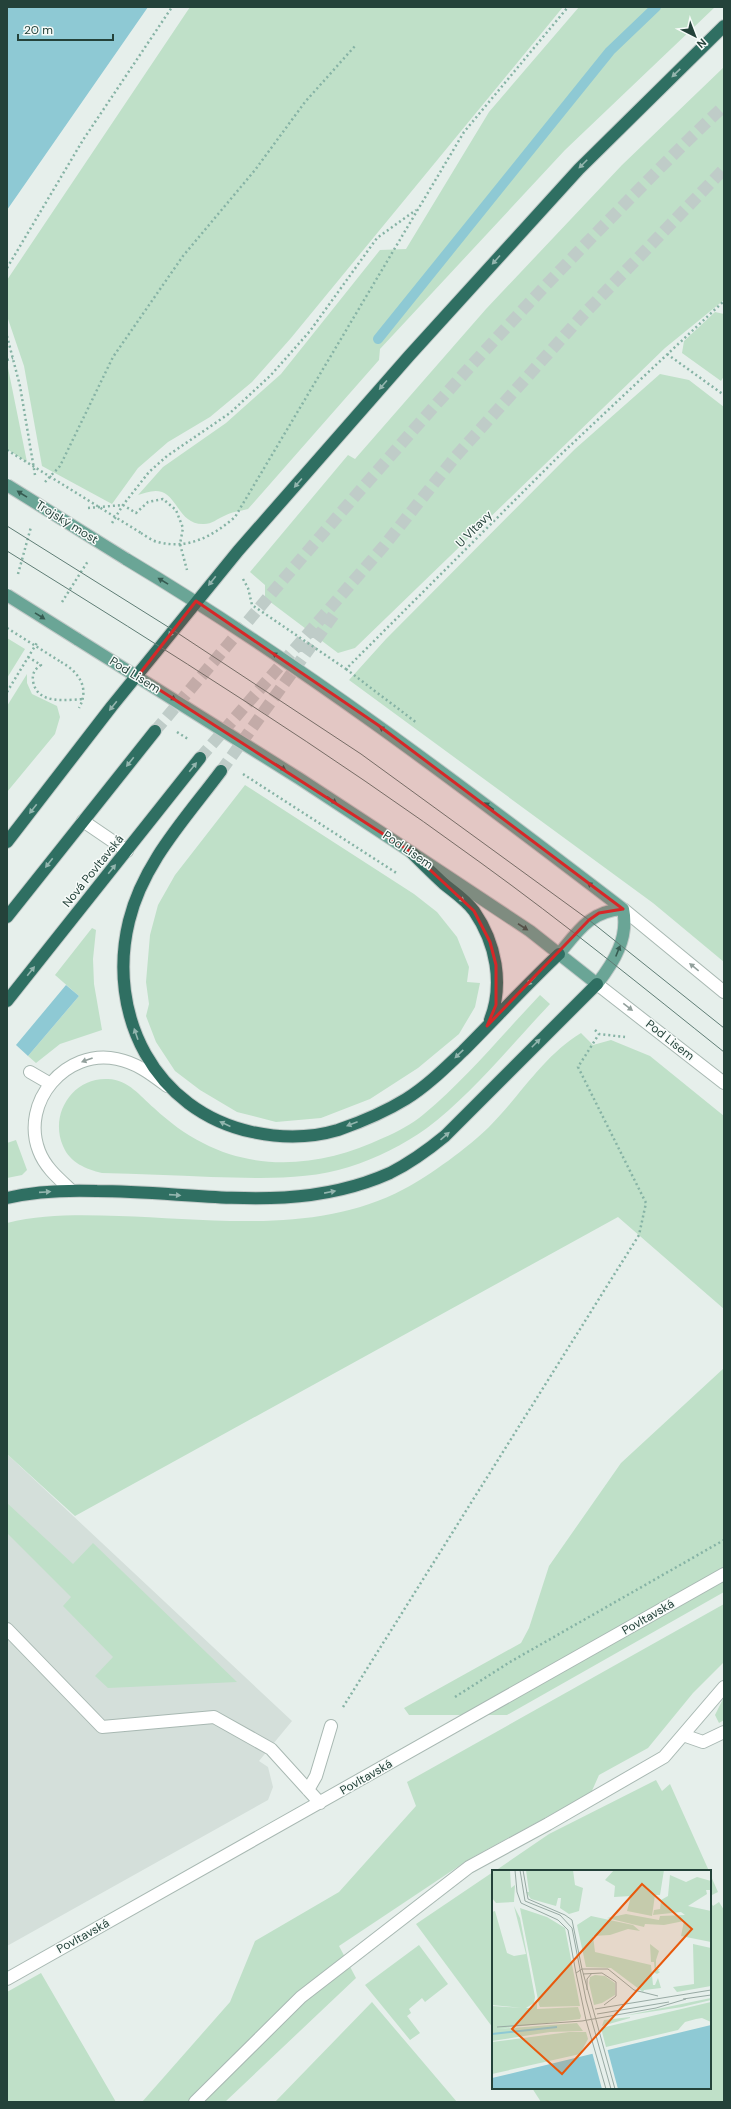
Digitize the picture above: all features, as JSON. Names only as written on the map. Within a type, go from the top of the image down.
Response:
[{"type":"highway","points":[[7,842],[112,706],[138,676],[226,564],[378,391],[530,222],[630,117],[724,26]]},
{"type":"highway","points":[[7,917],[155,731]]},
{"type":"highway","name":"Nová Povltavská","points":[[7,1001],[200,758]]},
{"type":"highway","points":[[221,771],[160,853],[139,888],[128,923],[124,958],[124,987],[129,1012],[138,1041],[152,1064],[172,1090],[198,1111],[233,1128],[270,1136],[302,1136],[336,1130],[371,1117],[406,1099],[441,1072],[536,975],[560,954]]},
{"type":"highway","points":[[411,852],[474,911],[490,942],[496,965],[498,988],[496,1005],[487,1026]]},
{"type":"highway","points":[[7,1198],[22,1194],[71,1190],[122,1191],[241,1199],[291,1198],[358,1185],[391,1172],[421,1155],[446,1136],[597,984]]},
{"type":"main road","name":"Trojský most","points":[[7,485],[196,601]]},
{"type":"main road","name":"Pod Lisem","points":[[7,595],[138,676],[411,852],[530,931],[597,984]]},
{"type":"main road","points":[[196,601],[378,725],[495,811],[623,909],[625,922],[620,946],[613,963],[597,984]]},
{"type":"main road","points":[[560,954],[589,920],[599,913],[623,909]]},
{"type":"street","points":[[83,821],[127,851]]},
{"type":"street","points":[[623,909],[724,992]]},
{"type":"street","name":"Pod Lisem","points":[[597,984],[724,1082]]},
{"type":"street","points":[[71,1190],[48,1168],[38,1150],[34,1128],[36,1108],[50,1083],[69,1068],[92,1058],[116,1058],[142,1067],[172,1090]]},
{"type":"street","points":[[30,1072],[50,1083]]},
{"type":"street","name":"Povltavská","points":[[7,1979],[724,1574]]},
{"type":"street","points":[[7,1629],[102,1727],[214,1717],[271,1749],[320,1803]]},
{"type":"street","points":[[195,2102],[301,1997],[469,1867],[548,1824],[664,1757],[724,1687]]},
{"type":"street","points":[[308,1790],[316,1776],[331,1726]]},
{"type":"street","points":[[684,1735],[703,1742],[724,1732]]},
{"type":"path","points":[[7,268],[83,140],[172,7]]},
{"type":"path","points":[[7,450],[157,542],[180,544],[198,542],[218,532],[235,517],[464,132],[568,7]]},
{"type":"path","points":[[42,485],[60,466],[113,357],[183,256],[255,170],[304,102],[356,46]]},
{"type":"path","points":[[110,524],[149,472],[167,456],[230,413],[271,375],[310,331],[378,238],[418,208]]},
{"type":"path","points":[[724,301],[667,354],[724,395]]},
{"type":"path","points":[[7,336],[20,386],[36,483]]},
{"type":"path","name":"U Vltavy","points":[[243,579],[248,588],[252,605],[346,669],[557,458],[667,354]]},
{"type":"path","points":[[7,360],[13,358]]},
{"type":"path","points":[[123,505],[136,513],[148,502],[155,499],[163,500],[169,503],[176,510],[183,528],[180,544]]},
{"type":"path","points":[[15,579],[18,573],[32,520]]},
{"type":"path","points":[[61,604],[90,558]]},
{"type":"path","points":[[7,628],[73,668],[82,680],[84,699],[78,711]]},
{"type":"path","points":[[7,692],[41,637]]},
{"type":"path","points":[[28,656],[41,665],[35,669],[32,676],[38,693],[52,700],[84,699]]},
{"type":"path","points":[[173,729],[193,742]]},
{"type":"path","points":[[240,772],[399,874]]},
{"type":"path","points":[[331,1726],[639,1235],[646,1203],[578,1067],[598,1034]]},
{"type":"path","points":[[453,1699],[510,1662],[724,1540]]},
{"type":"highlighted area","points":[[196,601],[378,725],[623,909],[599,913],[589,920],[487,1026],[496,1005],[496,965],[490,942],[474,911],[411,852],[138,676]]},
{"type":"shaded area","points":[[7,1454],[292,1721],[259,1761],[268,1767],[273,1787],[268,1800],[7,1946]]},
{"type":"green space","points":[[190,7],[563,7],[291,338],[252,382],[210,417],[168,442],[138,468],[112,504],[42,466],[24,366],[7,316],[7,280]]},
{"type":"green space","points":[[579,7],[715,7],[565,150],[380,349],[379,360],[248,509],[230,514],[210,523],[196,523],[184,516],[172,500],[162,492],[153,491],[138,495],[163,467],[226,423],[281,374],[380,250],[406,249],[489,112]]},
{"type":"green space","points":[[724,67],[724,300],[665,348],[355,648],[338,653],[265,598],[265,585],[250,572],[348,455],[355,459],[486,309],[622,165]]},
{"type":"green space","points":[[715,312],[724,314],[724,376],[721,381],[682,353],[684,341]]},
{"type":"green space","points":[[7,363],[27,462],[7,449]]},
{"type":"green space","points":[[660,374],[689,380],[724,407],[724,962],[653,903],[349,680],[386,639],[575,449]]},
{"type":"green space","points":[[7,638],[25,649],[7,678]]},
{"type":"green space","points":[[27,674],[27,683],[32,694],[57,706],[60,717],[55,734],[7,792],[7,706]]},
{"type":"green space","points":[[245,785],[414,894],[437,912],[457,937],[469,967],[467,982],[480,983],[475,1007],[459,1034],[418,1068],[370,1099],[321,1118],[276,1122],[237,1112],[200,1090],[175,1071],[156,1042],[146,1016],[149,1004],[146,982],[150,935],[158,905],[175,875]]},
{"type":"green space","points":[[92,928],[96,930],[93,959],[94,984],[102,1030],[60,1044],[36,1063],[28,1056],[79,996],[55,975]]},
{"type":"green space","points":[[540,995],[550,1004],[491,1069],[459,1101],[427,1128],[409,1140],[370,1160],[349,1167],[315,1175],[280,1178],[102,1173],[74,1161],[66,1152],[59,1134],[59,1122],[62,1110],[67,1100],[75,1091],[84,1084],[95,1080],[108,1079],[128,1085],[165,1118],[184,1132],[225,1153],[247,1159],[270,1162],[293,1162],[339,1154],[362,1147],[394,1133],[424,1114],[469,1072]]},
{"type":"green space","points":[[581,1033],[593,1045],[611,1040],[650,1056],[724,1116],[724,1309],[618,1217],[75,1516],[7,1454],[7,1223],[35,1218],[77,1215],[227,1221],[301,1219],[336,1213],[371,1203],[404,1189],[437,1169],[460,1152],[489,1127],[555,1053],[567,1042]]},
{"type":"green space","points":[[16,1140],[27,1170],[22,1175],[7,1178],[7,1143]]},
{"type":"green space","points":[[724,1368],[724,1592],[507,1715],[409,1715],[404,1708],[521,1643],[529,1628],[549,1566],[621,1463]]},
{"type":"green space","points":[[7,1503],[73,1564],[93,1543],[237,1682],[108,1688],[95,1676],[113,1657],[63,1606],[71,1597],[7,1533]]},
{"type":"green space","points":[[724,1604],[724,1662],[693,1693],[648,1748],[599,1775],[591,1793],[471,1858],[339,1946],[356,1978],[225,2102],[142,2102],[230,2002],[255,1941],[339,1892],[416,1806],[407,1782]]},
{"type":"green space","points":[[724,1697],[724,1720],[719,1723],[715,1715]]},
{"type":"green space","points":[[656,1780],[662,1791],[670,1784],[709,1870],[496,1870],[549,1834]]},
{"type":"green space","points":[[492,1873],[492,2027],[416,1924]]},
{"type":"green space","points":[[711,1876],[718,1892],[711,1896]]},
{"type":"green space","points":[[719,1902],[724,1910],[724,2102],[541,2102],[533,2089],[711,2089],[711,1903],[713,1906]]},
{"type":"green space","points":[[419,1945],[448,1984],[425,2002],[422,1998],[409,2009],[411,2013],[407,2016],[420,2033],[410,2040],[365,1985]]},
{"type":"green space","points":[[41,1973],[116,2102],[7,2102],[7,1992]]},
{"type":"green space","points":[[372,2002],[457,2102],[275,2102]]},
{"type":"water","points":[[7,7],[148,7],[7,210]]},
{"type":"water","points":[[66,985],[79,996],[28,1056],[16,1045]]},
{"type":"waterway","points":[[378,339],[610,51],[656,7]]},
{"type":"tunnel","points":[[155,731],[377,471],[491,344],[550,281],[680,148],[724,106]]},
{"type":"tunnel","points":[[200,758],[383,547],[456,456],[582,316],[724,169]]},
{"type":"tunnel","points":[[221,771],[335,613]]},
{"type":"tram line","points":[[7,526],[173,630],[361,754],[589,920],[724,1028]]},
{"type":"tram line","points":[[7,551],[247,702],[365,781],[543,909],[724,1052]]}]
